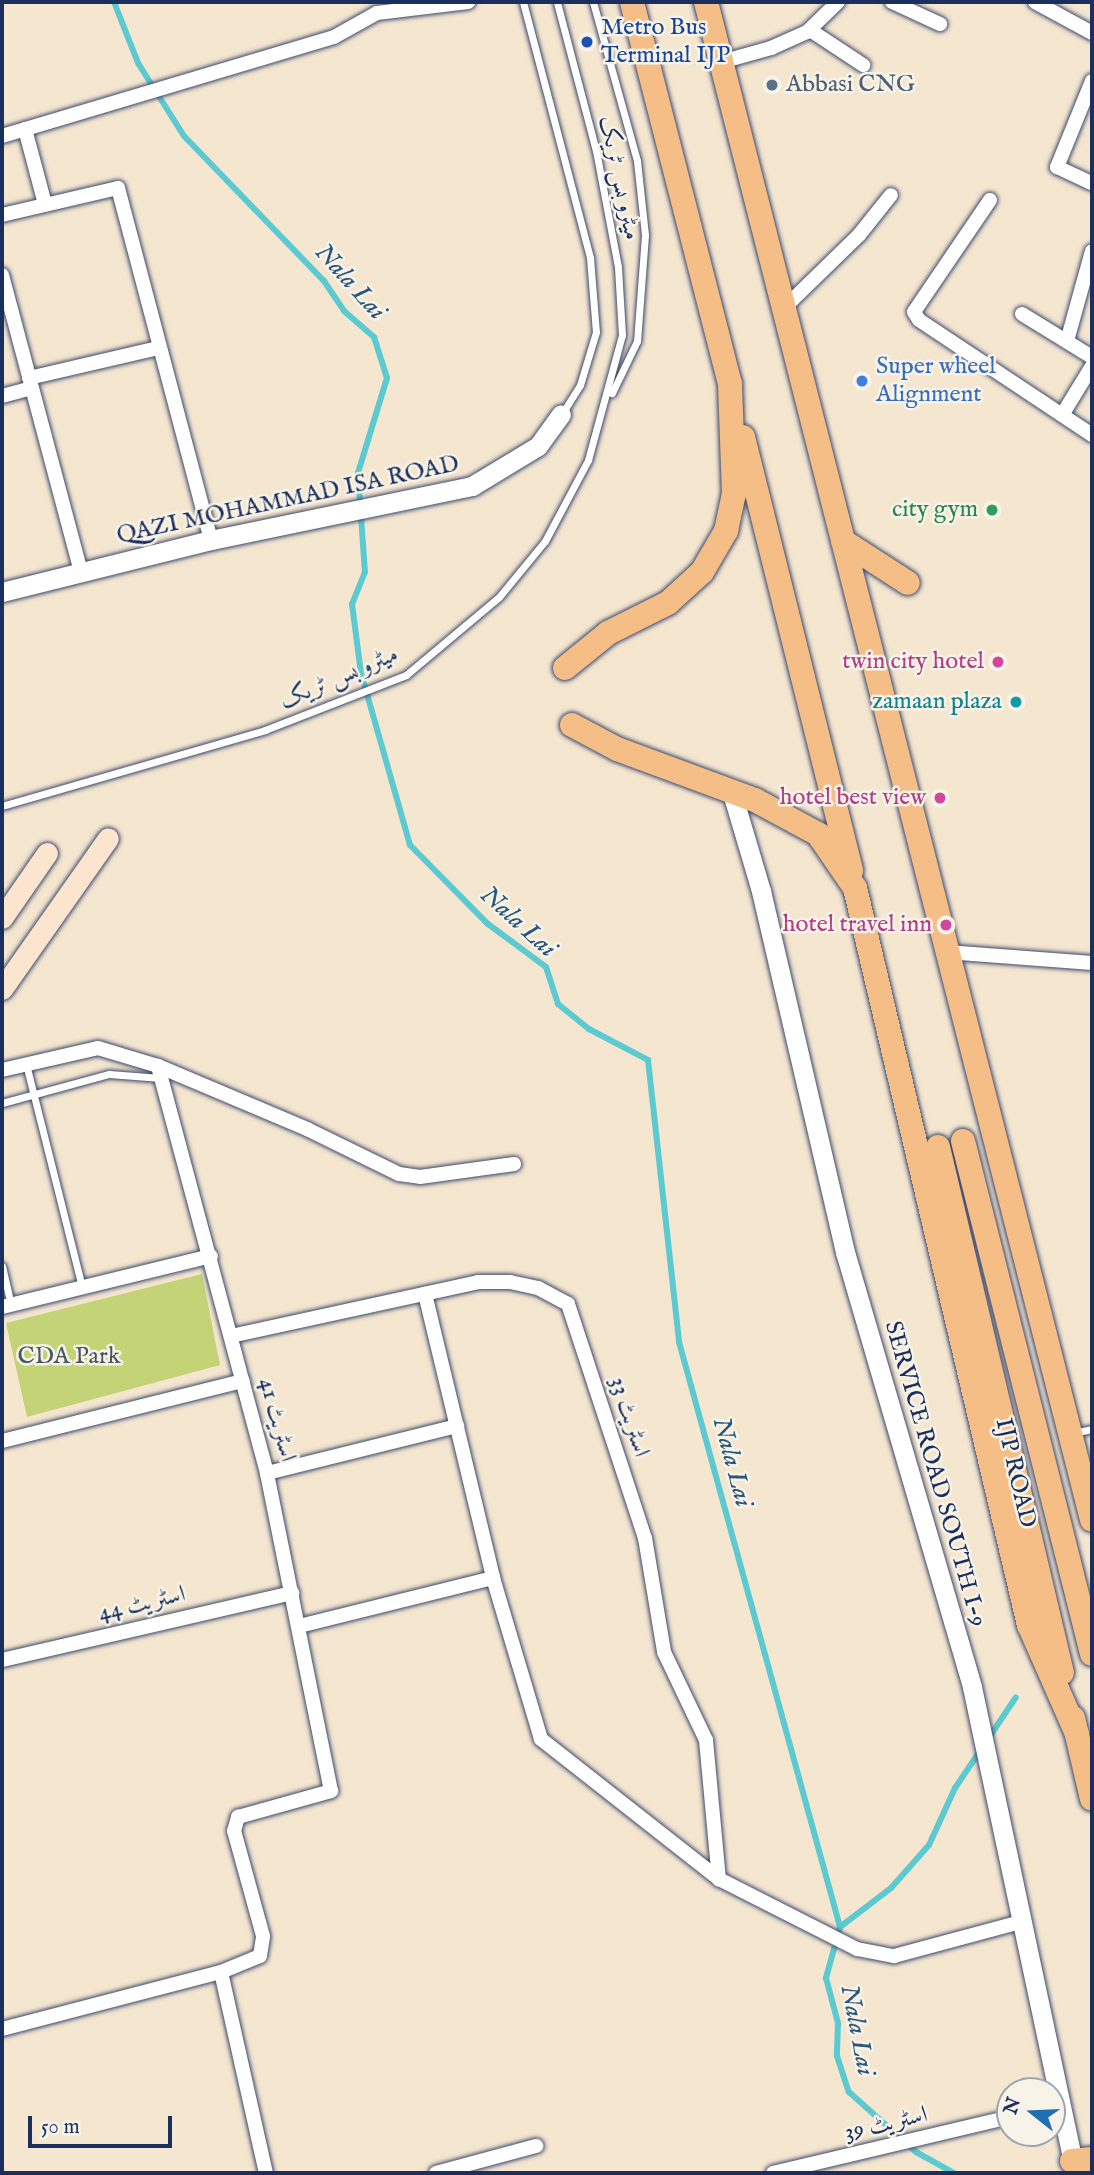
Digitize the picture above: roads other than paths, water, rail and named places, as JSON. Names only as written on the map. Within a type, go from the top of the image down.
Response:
[{"type":"highway","points":[[632,2],[855,888],[1029,1625],[1077,1734]]},
{"type":"highway","points":[[706,2],[947,952],[1080,1432],[1092,1520]]},
{"type":"highway","points":[[565,668],[608,633],[668,603],[702,572],[726,531],[734,494],[730,384]]},
{"type":"highway","points":[[842,541],[908,583]]},
{"type":"highway","points":[[572,725],[617,749],[755,800],[818,834],[855,888]]},
{"type":"highway","name":"IJP ROAD","points":[[963,1141],[1092,1654]]},
{"type":"highway","name":"IJP ROAD","points":[[937,1147],[1092,1800]]},
{"type":"main road","points":[[2,989],[108,838]]},
{"type":"main road","points":[[2,918],[47,853]]},
{"type":"street","points":[[2,136],[334,37],[377,13],[468,2]]},
{"type":"street","points":[[722,62],[771,48],[810,30],[838,2]]},
{"type":"street","points":[[892,2],[940,24]]},
{"type":"street","points":[[1035,2],[1091,31]]},
{"type":"street","points":[[810,30],[863,65]]},
{"type":"street","points":[[1092,81],[1056,167],[1092,183]]},
{"type":"street","points":[[25,129],[45,204]]},
{"type":"street","points":[[2,215],[118,188],[158,348],[211,540]]},
{"type":"street","points":[[784,308],[859,234],[891,195]]},
{"type":"street","points":[[990,200],[914,312],[919,320],[1092,435]]},
{"type":"street","points":[[1067,341],[1092,251]]},
{"type":"street","points":[[2,275],[80,572]]},
{"type":"street","points":[[1022,314],[1092,357]]},
{"type":"street","points":[[2,396],[31,383],[158,348]]},
{"type":"street","points":[[1062,415],[1092,366]]},
{"type":"street","name":"QAZI MOHAMMAD ISA ROAD","points":[[2,593],[211,540],[243,536],[472,486],[515,464],[538,446],[561,414]]},
{"type":"street","name":"SERVICE ROAD SOUTH I-9","points":[[732,793],[761,891],[845,1252],[972,1687],[999,1809],[1051,2077]]},
{"type":"street","points":[[947,952],[1092,963]]},
{"type":"street","points":[[2,1070],[98,1048],[307,1129],[399,1174],[419,1178],[514,1164]]},
{"type":"street","name":"اسٹریٹ 41","points":[[160,1072],[268,1474],[331,1791],[238,1817],[234,1831],[264,1946],[260,1956],[221,1972]]},
{"type":"street","points":[[6,1306],[211,1256]]},
{"type":"street","name":"اسٹریٹ 33","points":[[231,1336],[478,1282],[510,1282],[538,1288],[568,1304],[645,1538],[664,1652],[706,1740],[719,1879]]},
{"type":"street","points":[[425,1294],[493,1578],[541,1739],[719,1879],[857,1950],[894,1956],[1021,1922]]},
{"type":"street","points":[[2,1441],[243,1381]]},
{"type":"street","points":[[268,1474],[457,1426]]},
{"type":"street","points":[[299,1626],[493,1578]]},
{"type":"street","name":"اسٹریٹ 44","points":[[2,1661],[292,1592]]},
{"type":"street","points":[[2,2029],[221,1972],[266,2173]]},
{"type":"street","name":"اسٹریٹ 39","points":[[773,2173],[996,2120]]},
{"type":"street","name":"SERVICE ROAD SOUTH I-9","points":[[1066,2130],[1080,2164]]},
{"type":"street","points":[[436,2173],[536,2146]]},
{"type":"lane","points":[[523,2],[590,258],[596,332],[580,385],[561,414]]},
{"type":"lane","name":"میٹرو بس ٹریک","points":[[2,806],[265,730],[406,674],[499,597],[545,541],[588,460],[606,406],[622,335],[618,267],[596,151],[557,2]]},
{"type":"lane","name":"میٹرو بس ٹریک","points":[[593,2],[637,161],[645,235],[637,341],[606,406]]},
{"type":"lane","points":[[26,1064],[82,1288]]},
{"type":"lane","points":[[2,1103],[125,1072],[160,1072]]},
{"type":"lane","points":[[2,1266],[6,1306]]},
{"type":"waterway","name":"Nala Lai","points":[[114,2],[138,63],[184,136],[324,281],[344,311],[374,337],[387,378],[358,473],[365,572],[352,604],[361,673],[410,845],[488,924],[546,967],[558,1004],[589,1029],[648,1060],[679,1342],[840,1927],[826,1978],[838,2023],[837,2056],[849,2092],[916,2152],[954,2173]]},
{"type":"waterway","name":"Nala Lai","points":[[988,1739],[1016,1697]]},
{"type":"waterway","name":"Nala Lai","points":[[840,1927],[891,1888],[929,1845],[955,1788],[980,1751]]},
{"type":"place","name":"Metro Bus Terminal IJP","points":[[587,42]]},
{"type":"place","name":"Abbasi CNG","points":[[772,85]]},
{"type":"place","name":"Super wheel Alignment","points":[[862,381]]},
{"type":"place","name":"city gym","points":[[992,510]]},
{"type":"place","name":"twin city hotel","points":[[998,662]]},
{"type":"place","name":"zamaan plaza","points":[[1016,702]]},
{"type":"place","name":"hotel best view","points":[[940,798]]},
{"type":"place","name":"hotel travel inn","points":[[946,925]]},
{"type":"park label","name":"CDA Park","points":[[69,1357]]}]
